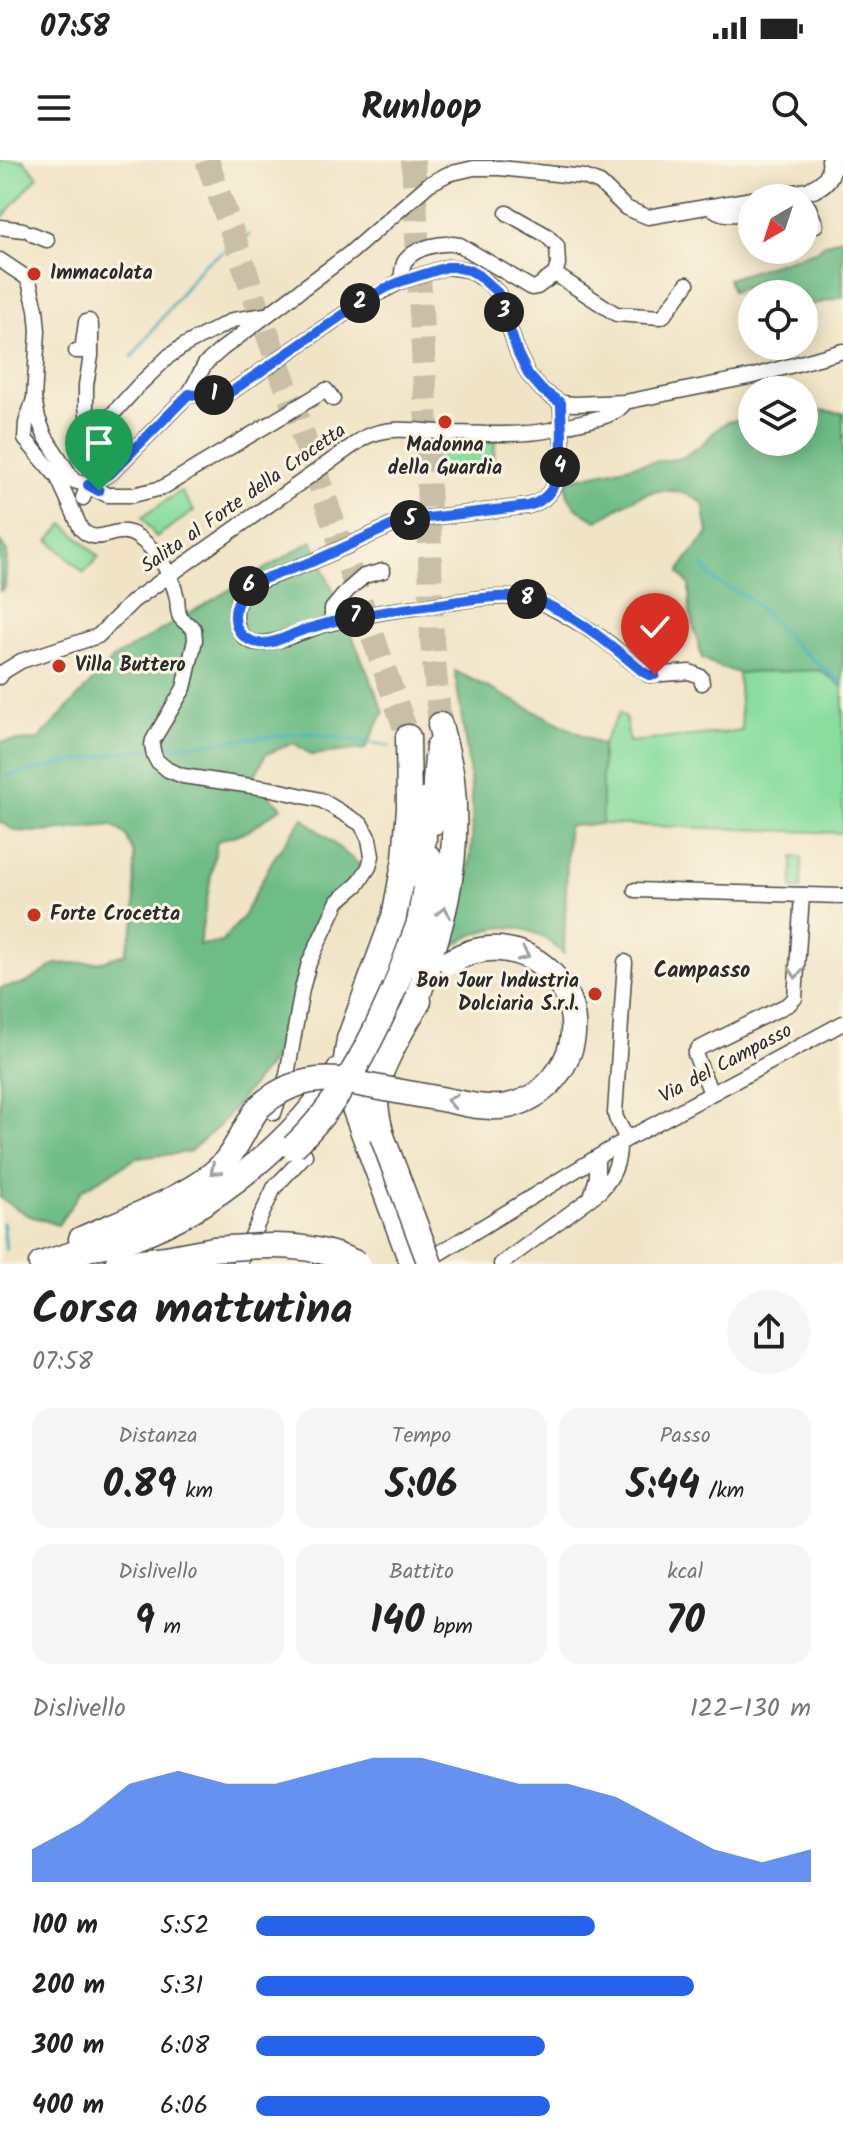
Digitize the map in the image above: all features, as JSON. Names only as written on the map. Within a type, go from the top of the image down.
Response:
[{"type":"highway","points":[[89,1264],[138,1248],[197,1221],[264,1173],[322,1116],[342,1089],[375,1032],[419,923],[434,837],[440,725],[452,778],[453,868],[437,942],[412,1013]]},
{"type":"highway","points":[[41,1264],[134,1237],[167,1223],[213,1196],[276,1145],[312,1107],[340,1069],[353,1047],[389,969],[417,879],[424,838],[423,789],[408,737],[409,808],[405,859],[394,917],[349,1039],[345,1066],[350,1097],[374,1139],[430,1264]]},
{"type":"highway","points":[[25,1264],[160,1204],[209,1178],[232,1154],[249,1119],[267,1110],[286,1088],[318,1079],[339,1080],[487,1107],[518,1103],[543,1089],[563,1066],[572,1036],[569,1004],[555,977],[530,957],[511,950],[479,950],[450,962],[434,978],[412,1013],[377,1083],[377,1115],[374,1139],[412,1264]]},
{"type":"highway","points":[[117,1264],[214,1249],[272,1245],[301,1246],[358,1264]]},
{"type":"street","points":[[818,186],[830,174],[831,160]]},
{"type":"street","points":[[86,492],[111,473],[189,394],[205,364],[222,349],[350,253],[429,184],[448,174],[474,168],[500,168],[584,177],[600,183],[626,208],[648,217],[738,201]]},
{"type":"street","points":[[710,206],[724,215],[738,214]]},
{"type":"street","points":[[402,281],[403,265],[410,255],[445,243],[460,245],[532,288],[537,287],[555,274],[557,246],[546,235],[507,213]]},
{"type":"street","points":[[0,227],[47,240]]},
{"type":"street","points":[[0,260],[27,278],[36,309],[38,331],[34,399],[38,418],[45,436],[74,481],[86,492],[133,495],[162,488],[326,390],[333,399]]},
{"type":"street","points":[[189,394],[206,397],[231,392],[360,303],[402,281],[447,267],[469,270],[498,293],[518,354],[528,374],[542,390],[561,403],[625,402],[754,376],[843,351]]},
{"type":"street","points":[[555,274],[616,314],[661,317],[687,284]]},
{"type":"street","points":[[107,448],[101,440],[105,423],[169,356],[233,320],[270,314]]},
{"type":"street","points":[[76,351],[82,351],[86,322],[89,321],[91,356],[86,385],[87,415],[96,424],[109,418]]},
{"type":"street","points":[[34,399],[24,433],[27,443],[58,478],[81,529],[94,538],[119,530],[129,532],[149,546],[170,576],[180,617],[192,625],[196,636],[184,688],[153,740],[157,761],[183,776],[272,789],[321,800],[361,824],[372,848],[369,867],[358,884],[338,901],[309,963],[287,1075],[275,1107],[267,1110]]},
{"type":"street","name":"Salita al Forte della Crocetta","points":[[0,677],[21,661],[98,636],[133,601],[375,433],[520,434],[551,430],[613,413],[625,402]]},
{"type":"street","points":[[561,403],[559,476],[542,501],[528,506],[395,524],[314,561],[252,583],[241,593],[235,607],[240,631],[247,638],[261,643],[359,616],[509,597],[547,605],[590,629],[649,675],[690,672],[701,677],[702,683]]},
{"type":"street","points":[[332,622],[332,609],[339,599],[364,576],[383,571]]},
{"type":"street","points":[[635,890],[843,896]]},
{"type":"street","points":[[711,1093],[695,1054],[698,1049],[789,1004],[795,998],[802,895]]},
{"type":"street","points":[[501,1264],[600,1191],[614,1172],[623,1142],[615,1113],[625,962]]},
{"type":"street","name":"Via del Campasso","points":[[422,1264],[623,1142],[843,1023]]},
{"type":"street","points":[[239,1264],[274,1188],[305,1155],[294,1142]]},
{"type":"street","points":[[591,1198],[597,1177],[597,1158]]},
{"type":"green space","points":[[0,160],[23,160],[38,176],[0,217]]},
{"type":"green space","points":[[843,237],[843,297],[818,303],[818,280],[738,280],[738,290],[732,292],[728,279],[775,264],[818,264],[818,250]]},
{"type":"green space","points":[[818,410],[843,413],[843,687],[820,670],[738,673],[702,658],[690,612],[689,584],[679,573],[708,533],[703,503],[674,491],[648,493],[597,521],[579,510],[567,494],[568,480],[682,458],[727,422],[738,420],[738,456],[818,456]]},
{"type":"green space","points":[[432,435],[495,441],[493,468],[431,469]]},
{"type":"green space","points":[[181,491],[194,511],[156,537],[142,517]]},
{"type":"green space","points":[[64,524],[99,557],[84,573],[49,540]]},
{"type":"green space","points":[[312,541],[384,712],[365,749],[311,755],[294,743],[266,754],[252,781],[282,807],[248,831],[217,841],[199,945],[222,942],[243,917],[272,861],[303,818],[363,868],[306,955],[277,1055],[219,1126],[189,1152],[137,1158],[82,1190],[58,1225],[27,1215],[0,1198],[0,988],[26,983],[56,964],[99,962],[125,954],[135,921],[134,855],[126,835],[112,825],[42,832],[16,831],[0,822],[0,742],[38,740],[114,658]]},
{"type":"green space","points":[[0,542],[7,552],[5,588],[0,591]]},
{"type":"green space","points":[[820,670],[843,687],[843,833],[602,824],[602,745],[619,713],[626,718],[629,742],[742,731],[738,673]]},
{"type":"green space","points":[[455,671],[602,745],[602,824],[568,826],[564,954],[531,931],[507,927],[472,935],[451,948],[464,894],[472,838],[470,775]]},
{"type":"green space","points":[[793,857],[802,857],[801,889],[792,889]]},
{"type":"waterway","points":[[132,357],[203,265],[249,235]]},
{"type":"waterway","points":[[703,566],[716,582],[747,597],[794,644],[843,684]]},
{"type":"waterway","points":[[156,748],[310,733],[390,746]]},
{"type":"waterway","points":[[7,776],[149,749]]},
{"type":"waterway","points":[[3,1223],[6,1250]]},
{"type":"tunnel","points":[[207,160],[408,737]]},
{"type":"tunnel","points":[[413,160],[427,427],[432,641],[440,725]]},
{"type":"place","name":"Immacolata","points":[[34,274]]},
{"type":"place","name":"Madonna della Guardia","points":[[445,422]]},
{"type":"place","name":"Villa Buttero","points":[[59,666]]},
{"type":"place","name":"Forte Crocetta","points":[[34,915]]},
{"type":"place","name":"Bon Jour Industria Dolciaria S.r.l.","points":[[595,994]]},
{"type":"district","name":"Campasso","points":[[702,971]]},
{"type":"route","points":[[99,491],[88,485],[111,473],[189,394],[206,397],[231,392],[386,288],[447,267],[469,270],[498,293],[518,354],[528,374],[542,390],[561,403],[559,476],[556,485],[542,501],[528,506],[395,524],[314,561],[252,583],[236,602],[237,627],[247,638],[265,643],[359,616],[509,597],[547,605],[590,629],[643,672],[655,675]]}]
